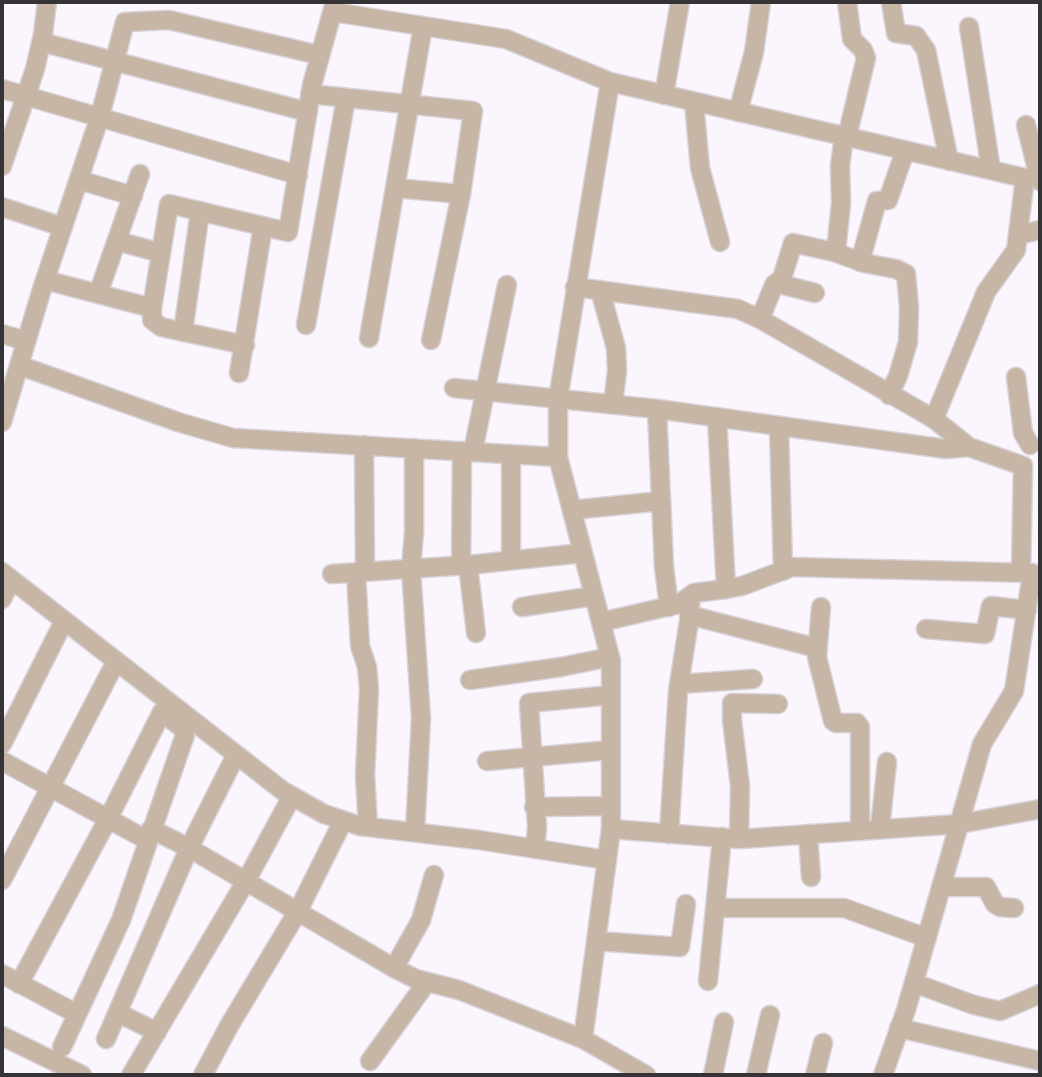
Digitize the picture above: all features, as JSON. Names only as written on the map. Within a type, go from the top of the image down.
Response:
[{"type":"street","points":[[2,166],[41,41],[47,2]]},
{"type":"street","points":[[149,2],[153,20]]},
{"type":"street","points":[[664,95],[680,2]]},
{"type":"street","points":[[738,112],[754,52],[761,2]]},
{"type":"street","points":[[836,252],[841,203],[840,166],[866,58],[863,50],[852,40],[847,2]]},
{"type":"street","points":[[891,2],[896,33],[916,36],[926,50],[949,161]]},
{"type":"street","points":[[245,345],[160,327],[152,320],[169,204],[288,232],[309,103],[319,55],[334,7],[422,26],[506,39],[610,82],[949,161],[1035,178]]},
{"type":"street","points":[[2,422],[5,402],[100,116],[125,22],[169,20],[199,25],[319,55]]},
{"type":"street","points":[[369,338],[422,26]]},
{"type":"street","points":[[969,27],[991,170]]},
{"type":"street","points":[[41,41],[115,61],[309,103],[345,98],[474,111],[461,194],[431,340]]},
{"type":"street","points":[[583,1039],[611,829],[610,657],[558,457],[558,398],[610,82]]},
{"type":"street","points":[[2,89],[298,175]]},
{"type":"street","points":[[306,325],[345,98]]},
{"type":"street","points":[[694,102],[700,168],[720,242]]},
{"type":"street","points":[[934,419],[986,292],[1016,250],[1035,178],[1026,125]]},
{"type":"street","points":[[860,261],[877,201],[888,200],[905,151]]},
{"type":"street","points":[[98,294],[141,174]]},
{"type":"street","points":[[79,180],[133,196]]},
{"type":"street","points":[[395,188],[461,194]]},
{"type":"street","points":[[2,207],[63,228]]},
{"type":"street","points":[[183,332],[200,211]]},
{"type":"street","points":[[239,373],[263,226]]},
{"type":"street","points":[[1018,235],[1040,230]]},
{"type":"street","points":[[117,241],[161,253]]},
{"type":"street","points":[[760,319],[776,283],[782,278],[793,243],[836,252],[905,274],[909,307],[908,342],[889,395]]},
{"type":"street","points":[[45,280],[152,308]]},
{"type":"street","points":[[776,283],[815,293]]},
{"type":"street","points":[[476,633],[465,565],[467,451],[485,392],[507,285]]},
{"type":"street","points":[[575,287],[738,309],[934,419],[970,447],[1032,467]]},
{"type":"street","points":[[600,290],[616,348],[618,371],[613,404]]},
{"type":"street","points":[[2,334],[26,341]]},
{"type":"street","points":[[21,366],[177,422],[233,438],[558,457]]},
{"type":"street","points":[[883,1075],[914,983],[982,744],[1014,691],[1031,573],[1032,467],[1035,443],[1023,433],[1016,377]]},
{"type":"street","points":[[454,388],[657,409],[946,449],[970,447]]},
{"type":"street","points":[[657,409],[664,567],[669,607]]},
{"type":"street","points":[[717,417],[726,589]]},
{"type":"street","points":[[779,426],[783,571]]},
{"type":"street","points":[[364,445],[360,646],[367,667],[369,689],[365,775],[368,827]]},
{"type":"street","points":[[414,448],[411,569],[421,718],[415,832]]},
{"type":"street","points":[[511,454],[511,560]]},
{"type":"street","points":[[572,510],[661,501]]},
{"type":"street","points":[[332,574],[465,565],[583,553]]},
{"type":"street","points":[[601,622],[679,604],[694,593],[742,586],[792,567],[1031,573]]},
{"type":"street","points":[[3,584],[182,728],[185,735],[121,920],[62,1048]]},
{"type":"street","points":[[3,584],[292,796],[324,814],[368,827],[607,860]]},
{"type":"street","points":[[522,607],[594,596]]},
{"type":"street","points":[[669,834],[678,691],[691,596]]},
{"type":"street","points":[[926,629],[985,634],[991,606],[1027,610]]},
{"type":"street","points":[[821,607],[818,664],[833,721],[857,723],[860,727],[860,831]]},
{"type":"street","points":[[689,615],[817,648]]},
{"type":"street","points":[[2,744],[60,629]]},
{"type":"street","points":[[470,680],[610,657]]},
{"type":"street","points":[[2,880],[111,671]]},
{"type":"street","points":[[680,684],[753,679]]},
{"type":"street","points":[[535,849],[537,827],[529,703],[611,695]]},
{"type":"street","points":[[708,981],[716,908],[740,786],[732,703],[778,704]]},
{"type":"street","points":[[19,984],[162,712]]},
{"type":"street","points":[[487,761],[611,750]]},
{"type":"street","points":[[106,1039],[189,848],[236,755]]},
{"type":"street","points":[[2,761],[108,819],[189,848],[394,968],[427,982],[459,990],[583,1039],[646,1075]]},
{"type":"street","points":[[880,829],[887,762]]},
{"type":"street","points":[[131,1075],[246,881],[292,796]]},
{"type":"street","points":[[534,807],[611,806]]},
{"type":"street","points":[[611,829],[730,838],[960,824],[1040,809]]},
{"type":"street","points":[[204,1075],[229,1026],[298,911],[343,821]]},
{"type":"street","points":[[808,834],[811,877]]},
{"type":"street","points":[[394,968],[421,920],[434,875]]},
{"type":"street","points":[[941,887],[986,887],[995,904],[1003,908],[1013,908]]},
{"type":"street","points":[[596,942],[680,947],[686,904]]},
{"type":"street","points":[[716,908],[844,908],[927,938]]},
{"type":"street","points":[[2,974],[77,1014]]},
{"type":"street","points":[[370,1061],[427,982]]},
{"type":"street","points":[[914,983],[974,1005],[1000,1011],[1040,994]]},
{"type":"street","points":[[118,1013],[157,1032]]},
{"type":"street","points":[[756,1075],[770,1015]]},
{"type":"street","points":[[713,1075],[724,1022]]},
{"type":"street","points":[[899,1028],[1040,1061]]},
{"type":"street","points":[[2,1036],[82,1075]]},
{"type":"street","points":[[815,1075],[823,1043]]}]
